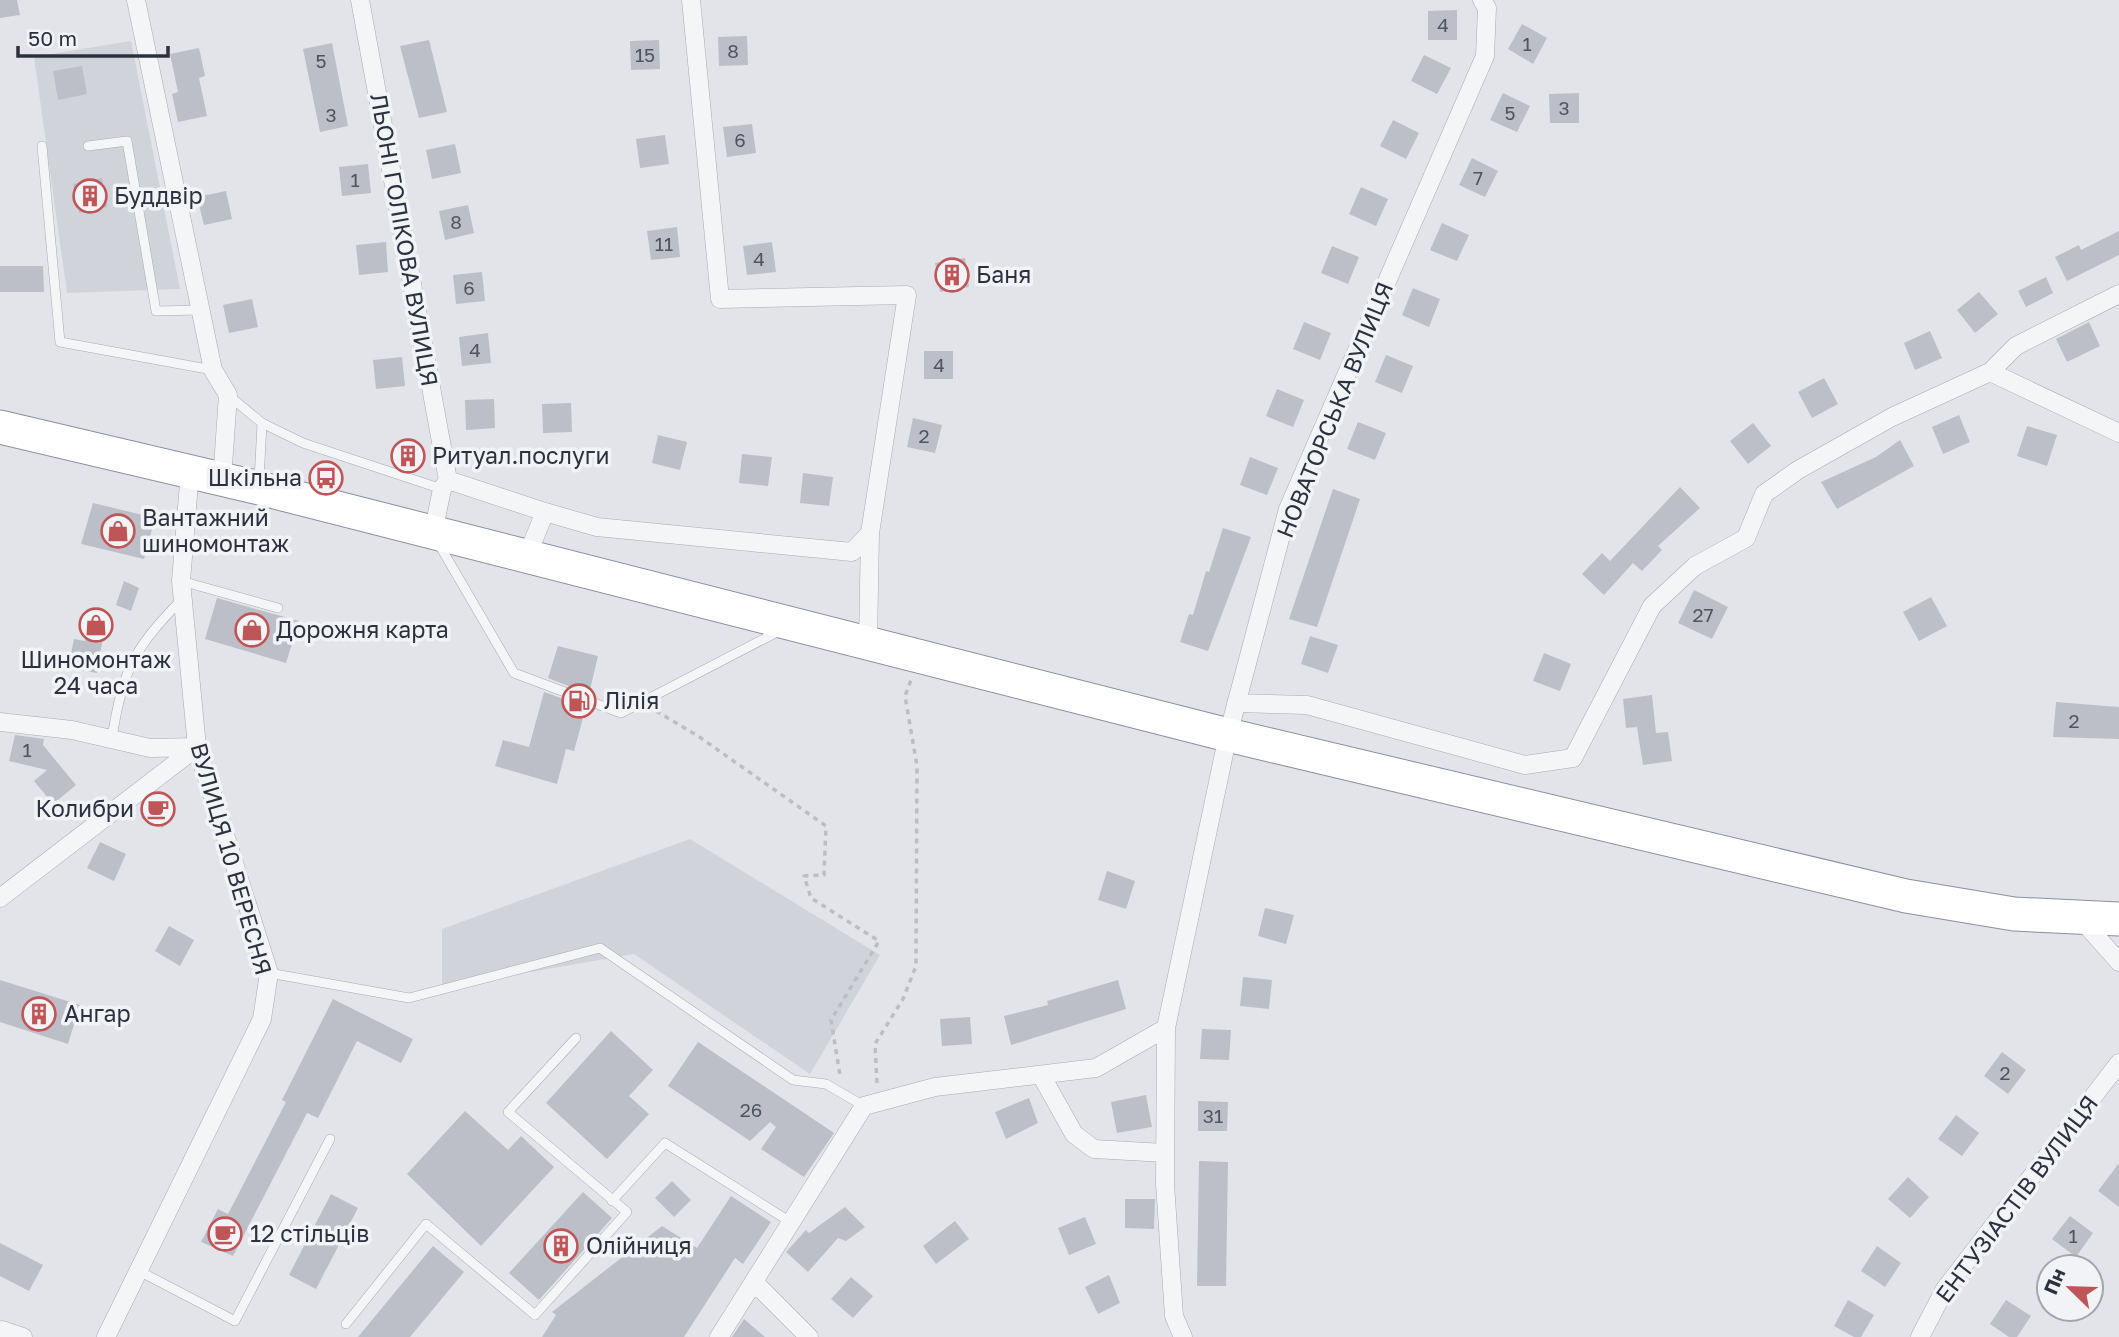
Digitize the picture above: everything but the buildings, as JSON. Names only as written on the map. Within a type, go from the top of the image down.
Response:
[{"type":"highway","points":[[0,427],[259,488],[868,642],[1232,719],[1906,897],[2014,914],[2119,919]]},
{"type":"street","points":[[136,0],[213,370],[228,395]]},
{"type":"street","name":"ЛЬОНІ ГОЛІКОВА ВУЛИЦЯ","points":[[360,0],[445,485],[433,533]]},
{"type":"street","points":[[691,0],[720,299],[907,295],[870,533],[868,642]]},
{"type":"street","name":"НОВАТОРСЬКА ВУЛИЦЯ","points":[[1184,1337],[1174,1316],[1165,1153],[1166,1028],[1232,719],[1288,509],[1485,56],[1485,4]]},
{"type":"street","points":[[1232,719],[1307,705],[1525,765],[1573,758],[1652,606],[1695,566],[1746,538],[1764,494],[1798,470],[1892,417],[1990,372],[2016,346],[2119,294]]},
{"type":"street","points":[[1990,372],[2119,433]]},
{"type":"street","name":"ВУЛИЦЯ 10 ВЕРЕСНЯ","points":[[106,1337],[262,1019],[269,973],[197,747],[182,589],[206,476],[228,395]]},
{"type":"street","points":[[445,485],[597,527],[852,552],[870,533]]},
{"type":"street","points":[[527,556],[545,512]]},
{"type":"street","points":[[0,722],[112,737],[150,748],[197,747]]},
{"type":"street","points":[[0,898],[197,747]]},
{"type":"street","points":[[2080,918],[2119,962]]},
{"type":"street","points":[[719,1337],[871,1105],[935,1087],[1096,1068],[1166,1028]]},
{"type":"street","name":"ЕНТУЗІАСТІВ ВУЛИЦЯ","points":[[1920,1337],[1945,1289],[2119,1063]]},
{"type":"street","points":[[1041,1075],[1074,1134],[1094,1149],[1165,1153]]},
{"type":"street","points":[[755,1283],[809,1337]]},
{"type":"street","points":[[2,1330],[23,1337]]},
{"type":"lane","points":[[88,146],[127,141],[156,311],[201,310]]},
{"type":"lane","points":[[42,146],[60,342],[213,370]]},
{"type":"lane","points":[[228,395],[262,423],[303,443],[445,485]]},
{"type":"lane","points":[[259,488],[262,423]]},
{"type":"lane","points":[[433,533],[448,565],[514,673],[621,713],[794,623]]},
{"type":"lane","points":[[112,737],[128,667],[145,638],[182,589],[278,608]]},
{"type":"lane","points":[[269,973],[409,998],[600,948],[793,1080],[826,1084],[871,1105]]},
{"type":"lane","points":[[346,1324],[426,1224],[535,1315],[627,1212],[508,1112],[576,1038]]},
{"type":"lane","points":[[139,1271],[235,1321],[330,1139]]},
{"type":"lane","points":[[612,1201],[665,1143],[792,1223]]},
{"type":"path","points":[[871,1105],[875,1044],[903,999],[916,966],[917,766],[905,696],[911,680]]},
{"type":"path","points":[[641,702],[698,736],[826,827],[824,874],[804,876],[811,898],[878,941],[831,1020],[844,1094]]},
{"type":"shaded area","points":[[131,41],[180,289],[67,293],[34,57]]},
{"type":"shaded area","points":[[690,839],[880,955],[810,1074],[634,954],[442,987],[442,929]]},
{"type":"place","name":"Буддвір","points":[[90,196]]},
{"type":"place","name":"Баня","points":[[952,275]]},
{"type":"place","name":"Ритуал.послуги","points":[[408,456]]},
{"type":"place","name":"Шкільна","points":[[326,478]]},
{"type":"place","name":"Вантажний шиномонтаж","points":[[118,531]]},
{"type":"place","name":"Шиномонтаж 24 часа","points":[[96,625]]},
{"type":"place","name":"Дорожня карта","points":[[252,630]]},
{"type":"place","name":"Лілія","points":[[579,701]]},
{"type":"place","name":"Колибри","points":[[158,809]]},
{"type":"place","name":"Ангар","points":[[39,1014]]},
{"type":"place","name":"12 стільців","points":[[225,1234]]},
{"type":"place","name":"Олійниця","points":[[561,1246]]}]
